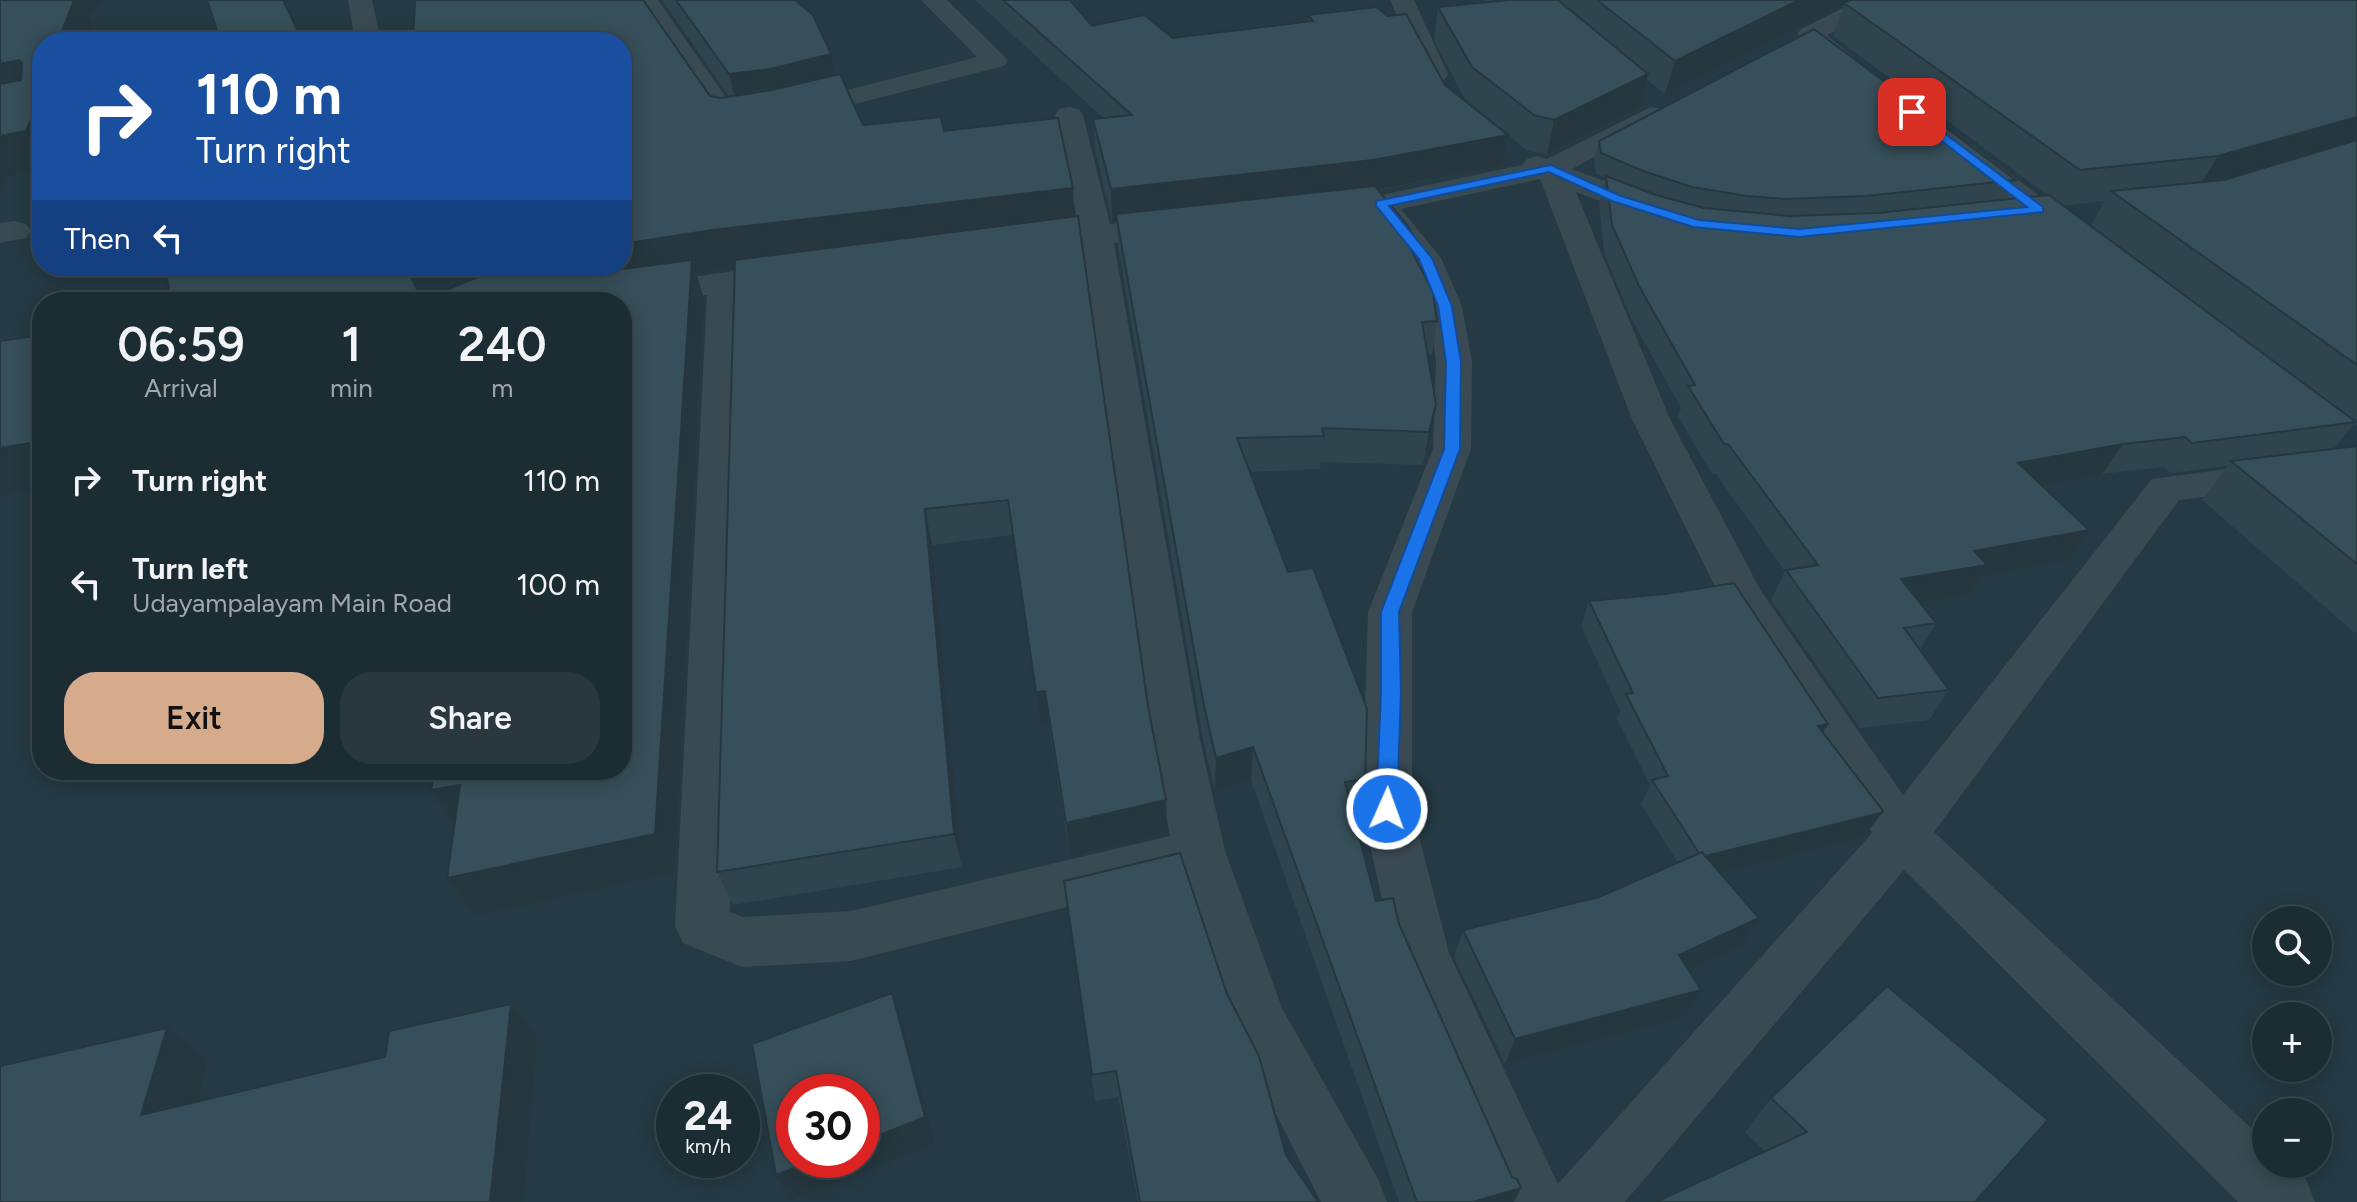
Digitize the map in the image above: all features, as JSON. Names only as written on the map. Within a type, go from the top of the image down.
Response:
[{"type":"street","points":[[360,0],[366,32]]},
{"type":"street","points":[[646,0],[730,123],[780,115],[995,60],[933,0]]},
{"type":"street","points":[[1402,0],[1420,46],[1446,95]]},
{"type":"street","points":[[1874,83],[1797,41],[1878,0]]},
{"type":"street","points":[[1302,212],[1381,204],[1551,168],[1660,102]]},
{"type":"street","points":[[1069,115],[1097,235],[1173,725],[1199,851],[1257,1020],[1355,1202]]},
{"type":"street","points":[[1937,132],[2089,248]]},
{"type":"street","points":[[1505,151],[1515,159],[1551,168],[1617,198],[1684,220]]},
{"type":"street","points":[[1551,168],[1651,419],[1743,599],[1902,835],[2283,1202]]},
{"type":"street","points":[[1381,204],[1425,258],[1445,306],[1454,362],[1452,449],[1390,612],[1387,809],[1422,954],[1534,1202]]},
{"type":"street","points":[[1994,214],[2095,214]]},
{"type":"street","points":[[988,249],[1207,223]]},
{"type":"street","points":[[632,295],[817,270]]},
{"type":"street","points":[[724,282],[702,926],[742,942],[851,936],[1199,851]]},
{"type":"street","points":[[1583,1202],[1902,835],[2166,488],[2353,451]]},
{"type":"building","points":[[0,0],[74,0],[62,32],[32,32],[32,117],[26,131],[0,136],[0,84],[21,80],[22,63],[19,60],[0,64]]},
{"type":"building","points":[[207,0],[283,0],[298,32],[216,32]]},
{"type":"building","points":[[415,0],[643,0],[710,96],[721,98],[772,90],[840,74],[863,125],[941,117],[944,131],[1058,118],[1073,188],[712,230],[632,242],[632,32],[413,32]]},
{"type":"building","points":[[676,0],[795,0],[813,15],[831,54],[771,69],[729,74]]},
{"type":"building","points":[[1003,0],[1070,0],[1092,26],[1144,15],[1173,38],[1313,21],[1308,15],[1377,7],[1387,16],[1406,14],[1445,85],[1508,135],[1373,160],[1111,189],[1093,119],[1132,115]]},
{"type":"building","points":[[1510,0],[1558,0],[1648,74],[1554,120],[1534,115],[1472,67],[1438,7]]},
{"type":"building","points":[[1597,0],[1799,0],[1675,61]]},
{"type":"building","points":[[1851,0],[2357,0],[2357,117],[2218,156],[2080,170],[1844,3]]},
{"type":"building","points":[[1814,29],[2016,180],[1866,196],[1786,199],[1692,187],[1601,153],[1599,141]]},
{"type":"building","points":[[2357,140],[2357,365],[2111,191],[2224,180]]},
{"type":"building","points":[[1606,176],[1656,195],[1704,208],[1790,216],[1877,213],[2049,195],[2356,422],[2192,443],[2185,437],[2123,444],[2018,463],[2089,530],[1974,551],[1987,565],[1901,579],[1936,623],[1904,628],[1949,690],[1878,698],[1786,570],[1818,565],[1728,444],[1724,444],[1688,386],[1695,385],[1639,286],[1612,225]]},
{"type":"building","points":[[1375,186],[1413,235],[1404,236],[1433,292],[1437,321],[1422,322],[1436,404],[1429,432],[1322,428],[1324,436],[1237,438],[1288,572],[1313,568],[1367,709],[1365,779],[1345,782],[1376,901],[1393,898],[1399,924],[1512,1177],[1517,1179],[1521,1188],[1473,1202],[1417,1202],[1253,747],[1216,758],[1204,706],[1116,214]]},
{"type":"building","points":[[1078,216],[1148,706],[1166,800],[1066,823],[1045,691],[1036,692],[1008,500],[925,509],[954,834],[717,872],[735,260]]},
{"type":"building","points":[[692,260],[655,834],[447,878],[460,785],[431,790],[433,780],[632,780],[632,292],[441,292],[480,276],[632,276],[632,268]]},
{"type":"building","points":[[167,276],[411,276],[418,292],[169,292]]},
{"type":"building","points":[[32,336],[32,443],[0,448],[0,341]]},
{"type":"building","points":[[2357,446],[2357,564],[2231,461]]},
{"type":"building","points":[[1734,583],[1828,724],[1818,726],[1883,811],[1705,856],[1699,853],[1652,780],[1668,776],[1626,694],[1633,693],[1589,601],[1665,594]]},
{"type":"building","points":[[1702,852],[1759,918],[1679,955],[1701,990],[1515,1039],[1463,930],[1599,897]]},
{"type":"building","points":[[1180,853],[1227,994],[1259,1056],[1286,1155],[1318,1202],[1140,1202],[1116,1071],[1092,1075],[1064,881]]},
{"type":"building","points":[[1887,986],[2048,1120],[1975,1202],[1656,1202],[1807,1132],[1771,1098]]},
{"type":"building","points":[[892,993],[925,1117],[880,1135],[880,1074],[776,1074],[776,1175],[760,1074],[757,1074],[752,1044]]},
{"type":"building","points":[[511,1004],[490,1202],[0,1202],[0,1066],[167,1028],[141,1115],[385,1057],[389,1031]]},
{"type":"route","points":[[1387,809],[1390,612],[1424,530],[1452,449],[1454,362],[1445,306],[1425,258],[1381,204],[1551,168],[1617,198],[1697,224],[1799,233],[2038,210],[1912,112]]}]
